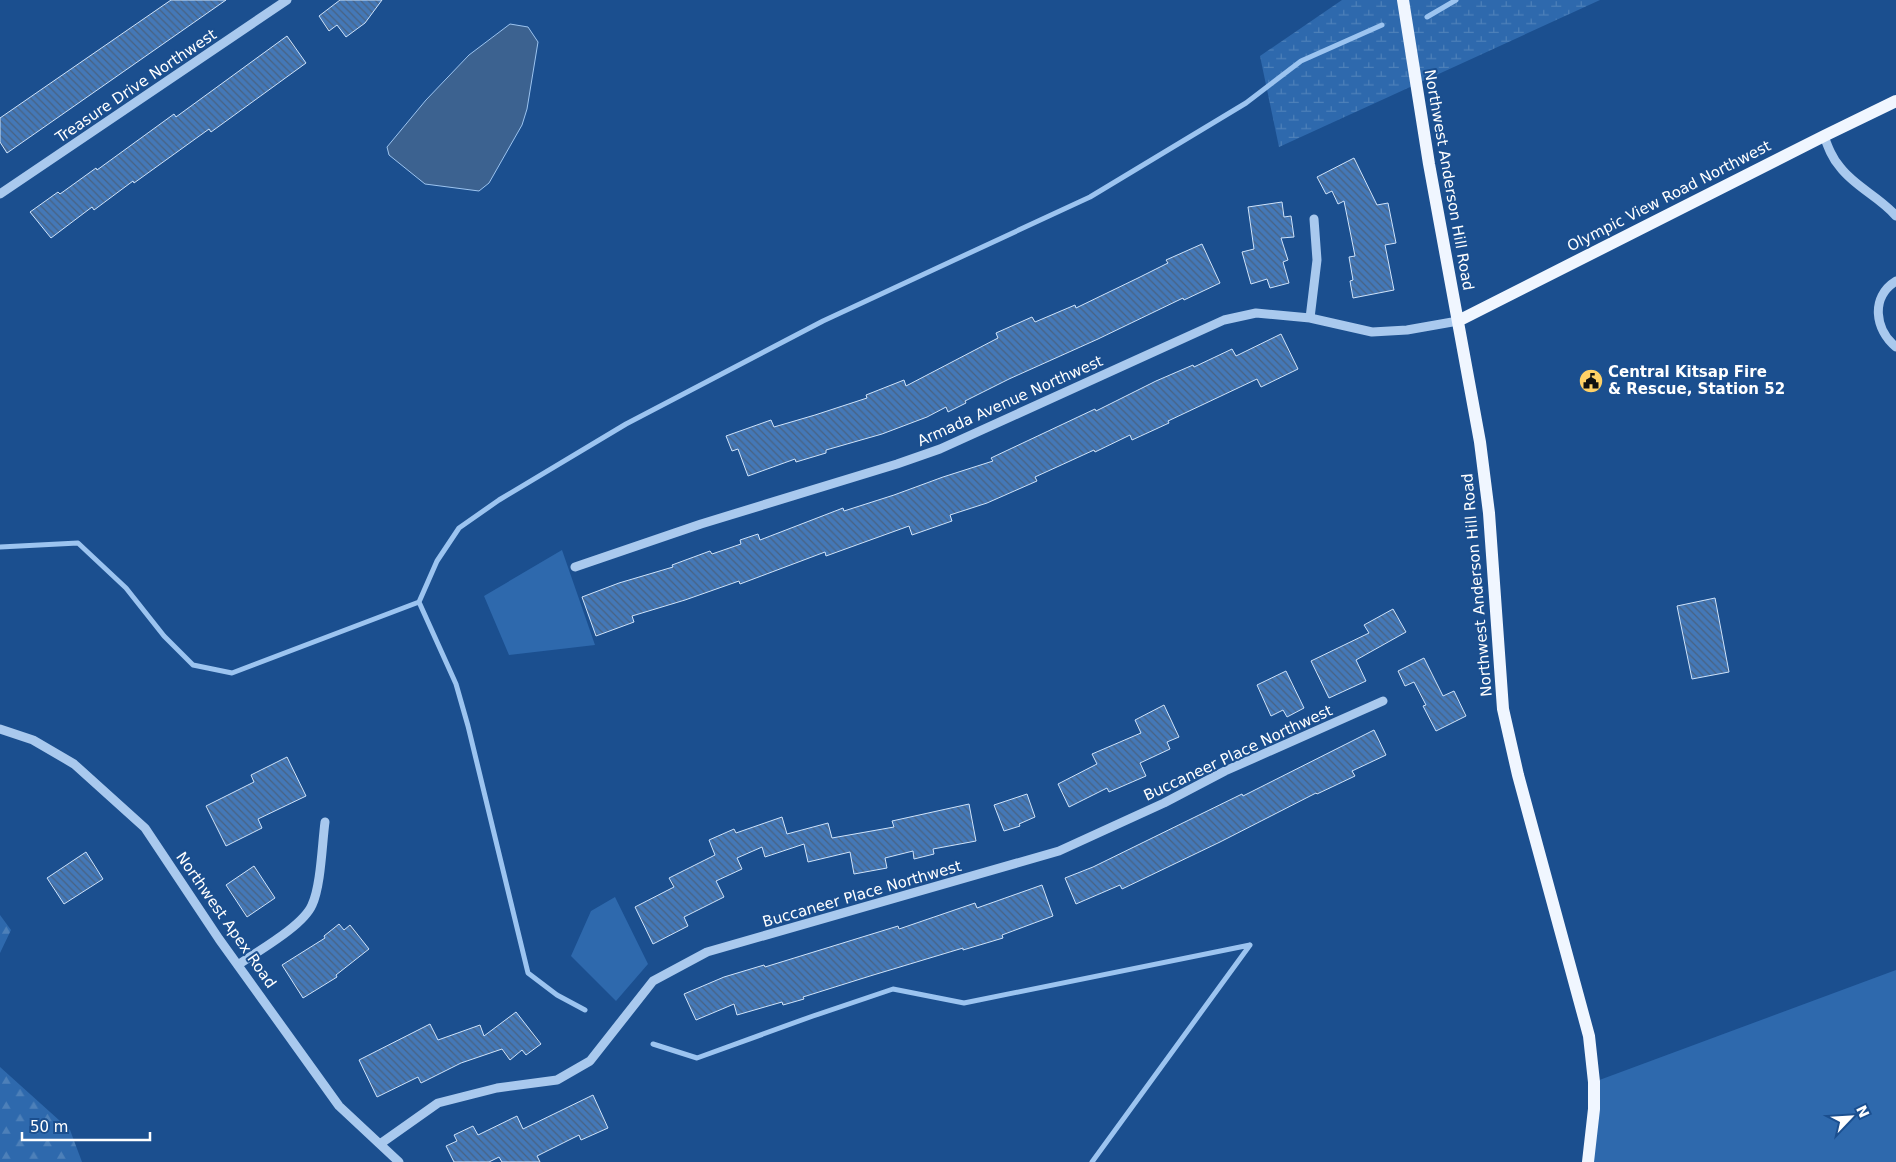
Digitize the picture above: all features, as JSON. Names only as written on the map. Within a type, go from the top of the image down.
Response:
[{"type":"main road","name":"Northwest Anderson Hill Road","points":[[1403,0],[1428,164],[1476,417],[1487,490],[1503,709],[1518,775],[1575,982],[1590,1045],[1594,1109],[1588,1162]]},
{"type":"main road","name":"Olympic View Road Northwest","points":[[1458,321],[1824,136],[1896,102]]},
{"type":"street","name":"Treasure Drive Northwest","points":[[0,194],[287,0]]},
{"type":"street","points":[[1824,136],[1833,158],[1840,168],[1888,207],[1896,216]]},
{"type":"street","points":[[1310,318],[1317,260],[1314,219]]},
{"type":"street","points":[[1896,281],[1884,292],[1879,304],[1878,317],[1881,329],[1888,340],[1896,346]]},
{"type":"street","name":"Armada Avenue Northwest","points":[[576,567],[701,524],[940,449],[1224,320],[1256,313],[1310,318],[1372,332],[1407,330],[1458,321]]},
{"type":"street","name":"Buccaneer Place Northwest","points":[[380,1144],[438,1103],[497,1088],[557,1080],[590,1061],[653,981],[707,952],[1059,851],[1164,803],[1225,771],[1383,701]]},
{"type":"street","name":"Northwest Apex Road","points":[[0,729],[33,740],[74,764],[145,828],[219,939],[339,1106],[399,1162]]},
{"type":"street","points":[[238,965],[298,923],[312,906],[316,895],[325,822]]},
{"type":"green space","points":[[1342,0],[1600,0],[1279,147],[1260,56]]},
{"type":"green space","points":[[562,550],[595,645],[509,655],[484,596]]},
{"type":"green space","points":[[615,897],[648,964],[616,1001],[571,956],[591,911]]},
{"type":"green space","points":[[0,915],[11,930],[0,953]]},
{"type":"green space","points":[[1896,970],[1896,1162],[1588,1162],[1594,1082]]},
{"type":"green space","points":[[0,1067],[70,1130],[82,1162],[0,1162]]},
{"type":"shaded area","points":[[510,24],[528,27],[538,42],[527,109],[522,125],[489,183],[479,191],[425,184],[389,155],[387,147],[426,100],[469,55]]},
{"type":"building","points":[[171,0],[226,0],[7,153],[0,142],[0,118]]},
{"type":"building","points":[[340,0],[382,0],[365,23],[346,37],[337,25],[329,31],[319,16]]},
{"type":"building","points":[[287,36],[306,63],[211,132],[209,129],[94,210],[92,207],[51,238],[30,212],[58,192],[60,194],[96,168],[97,170],[174,114],[176,117]]},
{"type":"building","points":[[1354,158],[1377,205],[1388,203],[1396,243],[1385,245],[1394,290],[1353,298],[1350,281],[1353,280],[1349,257],[1355,256],[1344,201],[1338,204],[1332,191],[1326,194],[1317,177]]},
{"type":"building","points":[[1282,202],[1284,217],[1291,216],[1294,237],[1281,238],[1288,260],[1283,262],[1289,283],[1270,288],[1267,279],[1251,284],[1242,252],[1254,249],[1248,207]]},
{"type":"building","points":[[1202,244],[1220,283],[1184,300],[1183,298],[1009,379],[965,401],[966,403],[948,412],[946,407],[927,417],[882,434],[826,450],[826,453],[796,462],[795,459],[748,476],[738,449],[732,451],[726,436],[771,420],[774,427],[815,415],[867,398],[866,395],[904,380],[906,386],[998,338],[996,333],[1032,317],[1035,322],[1075,305],[1076,308],[1168,263],[1166,260]]},
{"type":"building","points":[[1281,334],[1298,369],[1261,387],[1257,379],[1132,440],[1130,435],[1035,477],[1037,481],[987,503],[950,515],[952,521],[912,535],[909,526],[826,556],[825,552],[740,584],[739,581],[632,616],[634,622],[596,636],[582,597],[619,583],[673,567],[672,565],[710,551],[712,554],[741,544],[740,540],[758,534],[760,540],[843,508],[844,511],[993,461],[991,458],[1095,409],[1096,411],[1156,381],[1193,365],[1194,367],[1232,349],[1236,356]]},
{"type":"building","points":[[1715,598],[1729,672],[1692,679],[1677,606]]},
{"type":"building","points":[[1393,609],[1406,632],[1356,660],[1366,681],[1329,698],[1311,661],[1369,633],[1364,625]]},
{"type":"building","points":[[1424,658],[1443,696],[1454,691],[1466,716],[1436,731],[1423,706],[1426,705],[1414,682],[1405,686],[1398,671]]},
{"type":"building","points":[[1286,671],[1304,708],[1287,717],[1283,710],[1271,716],[1257,685]]},
{"type":"building","points":[[1164,705],[1179,737],[1167,742],[1170,749],[1140,763],[1146,776],[1109,792],[1107,788],[1069,807],[1058,784],[1097,764],[1092,754],[1141,733],[1135,720]]},
{"type":"building","points":[[1374,730],[1386,755],[1352,771],[1355,776],[1316,793],[1122,889],[1120,885],[1076,904],[1065,878],[1093,867],[1242,794],[1243,796]]},
{"type":"building","points":[[287,757],[306,796],[258,819],[262,828],[226,846],[206,806],[254,782],[251,775]]},
{"type":"building","points":[[1027,794],[1035,817],[1019,824],[1020,826],[1004,831],[994,805]]},
{"type":"building","points":[[969,804],[976,841],[933,849],[934,854],[914,859],[913,851],[885,858],[887,868],[854,874],[850,852],[808,862],[804,844],[765,857],[762,847],[737,858],[742,869],[716,881],[724,897],[684,917],[688,926],[653,944],[635,907],[674,887],[669,878],[715,855],[709,840],[734,829],[736,833],[782,817],[787,834],[828,823],[832,838],[894,827],[892,821]]},
{"type":"building","points":[[86,852],[103,879],[64,904],[47,878]]},
{"type":"building","points":[[254,866],[275,898],[247,917],[226,885]]},
{"type":"building","points":[[1042,885],[1053,916],[1002,935],[1003,938],[870,976],[803,997],[804,999],[783,1005],[782,1002],[737,1015],[734,1004],[696,1020],[684,994],[724,977],[764,965],[765,967],[898,926],[899,929],[975,903],[977,908]]},
{"type":"building","points":[[339,924],[344,930],[350,925],[369,949],[336,975],[337,977],[303,998],[282,965],[325,938],[324,936]]},
{"type":"building","points":[[516,1012],[541,1044],[526,1055],[522,1050],[510,1060],[502,1049],[461,1063],[421,1083],[418,1077],[377,1097],[359,1060],[430,1024],[438,1040],[480,1025],[484,1036]]},
{"type":"building","points":[[593,1095],[608,1128],[581,1140],[579,1135],[537,1156],[540,1162],[502,1162],[499,1157],[489,1162],[454,1162],[446,1146],[457,1141],[454,1135],[473,1126],[478,1135],[517,1116],[523,1129]]},
{"type":"waterway","points":[[1427,17],[1456,0]]},
{"type":"waterway","points":[[0,547],[78,543],[126,588],[164,636],[193,665],[232,673],[419,602],[437,561],[459,528],[499,500],[626,424],[823,321],[1090,197],[1246,103],[1301,61],[1382,25]]},
{"type":"waterway","points":[[419,602],[456,684],[528,973],[557,995],[585,1010]]},
{"type":"waterway","points":[[653,1044],[697,1058],[893,989],[964,1003],[1250,945]]},
{"type":"waterway","points":[[1092,1162],[1250,945]]},
{"type":"place","name":"Central Kitsap Fire & Rescue, Station 52","points":[[1591,381]]}]
